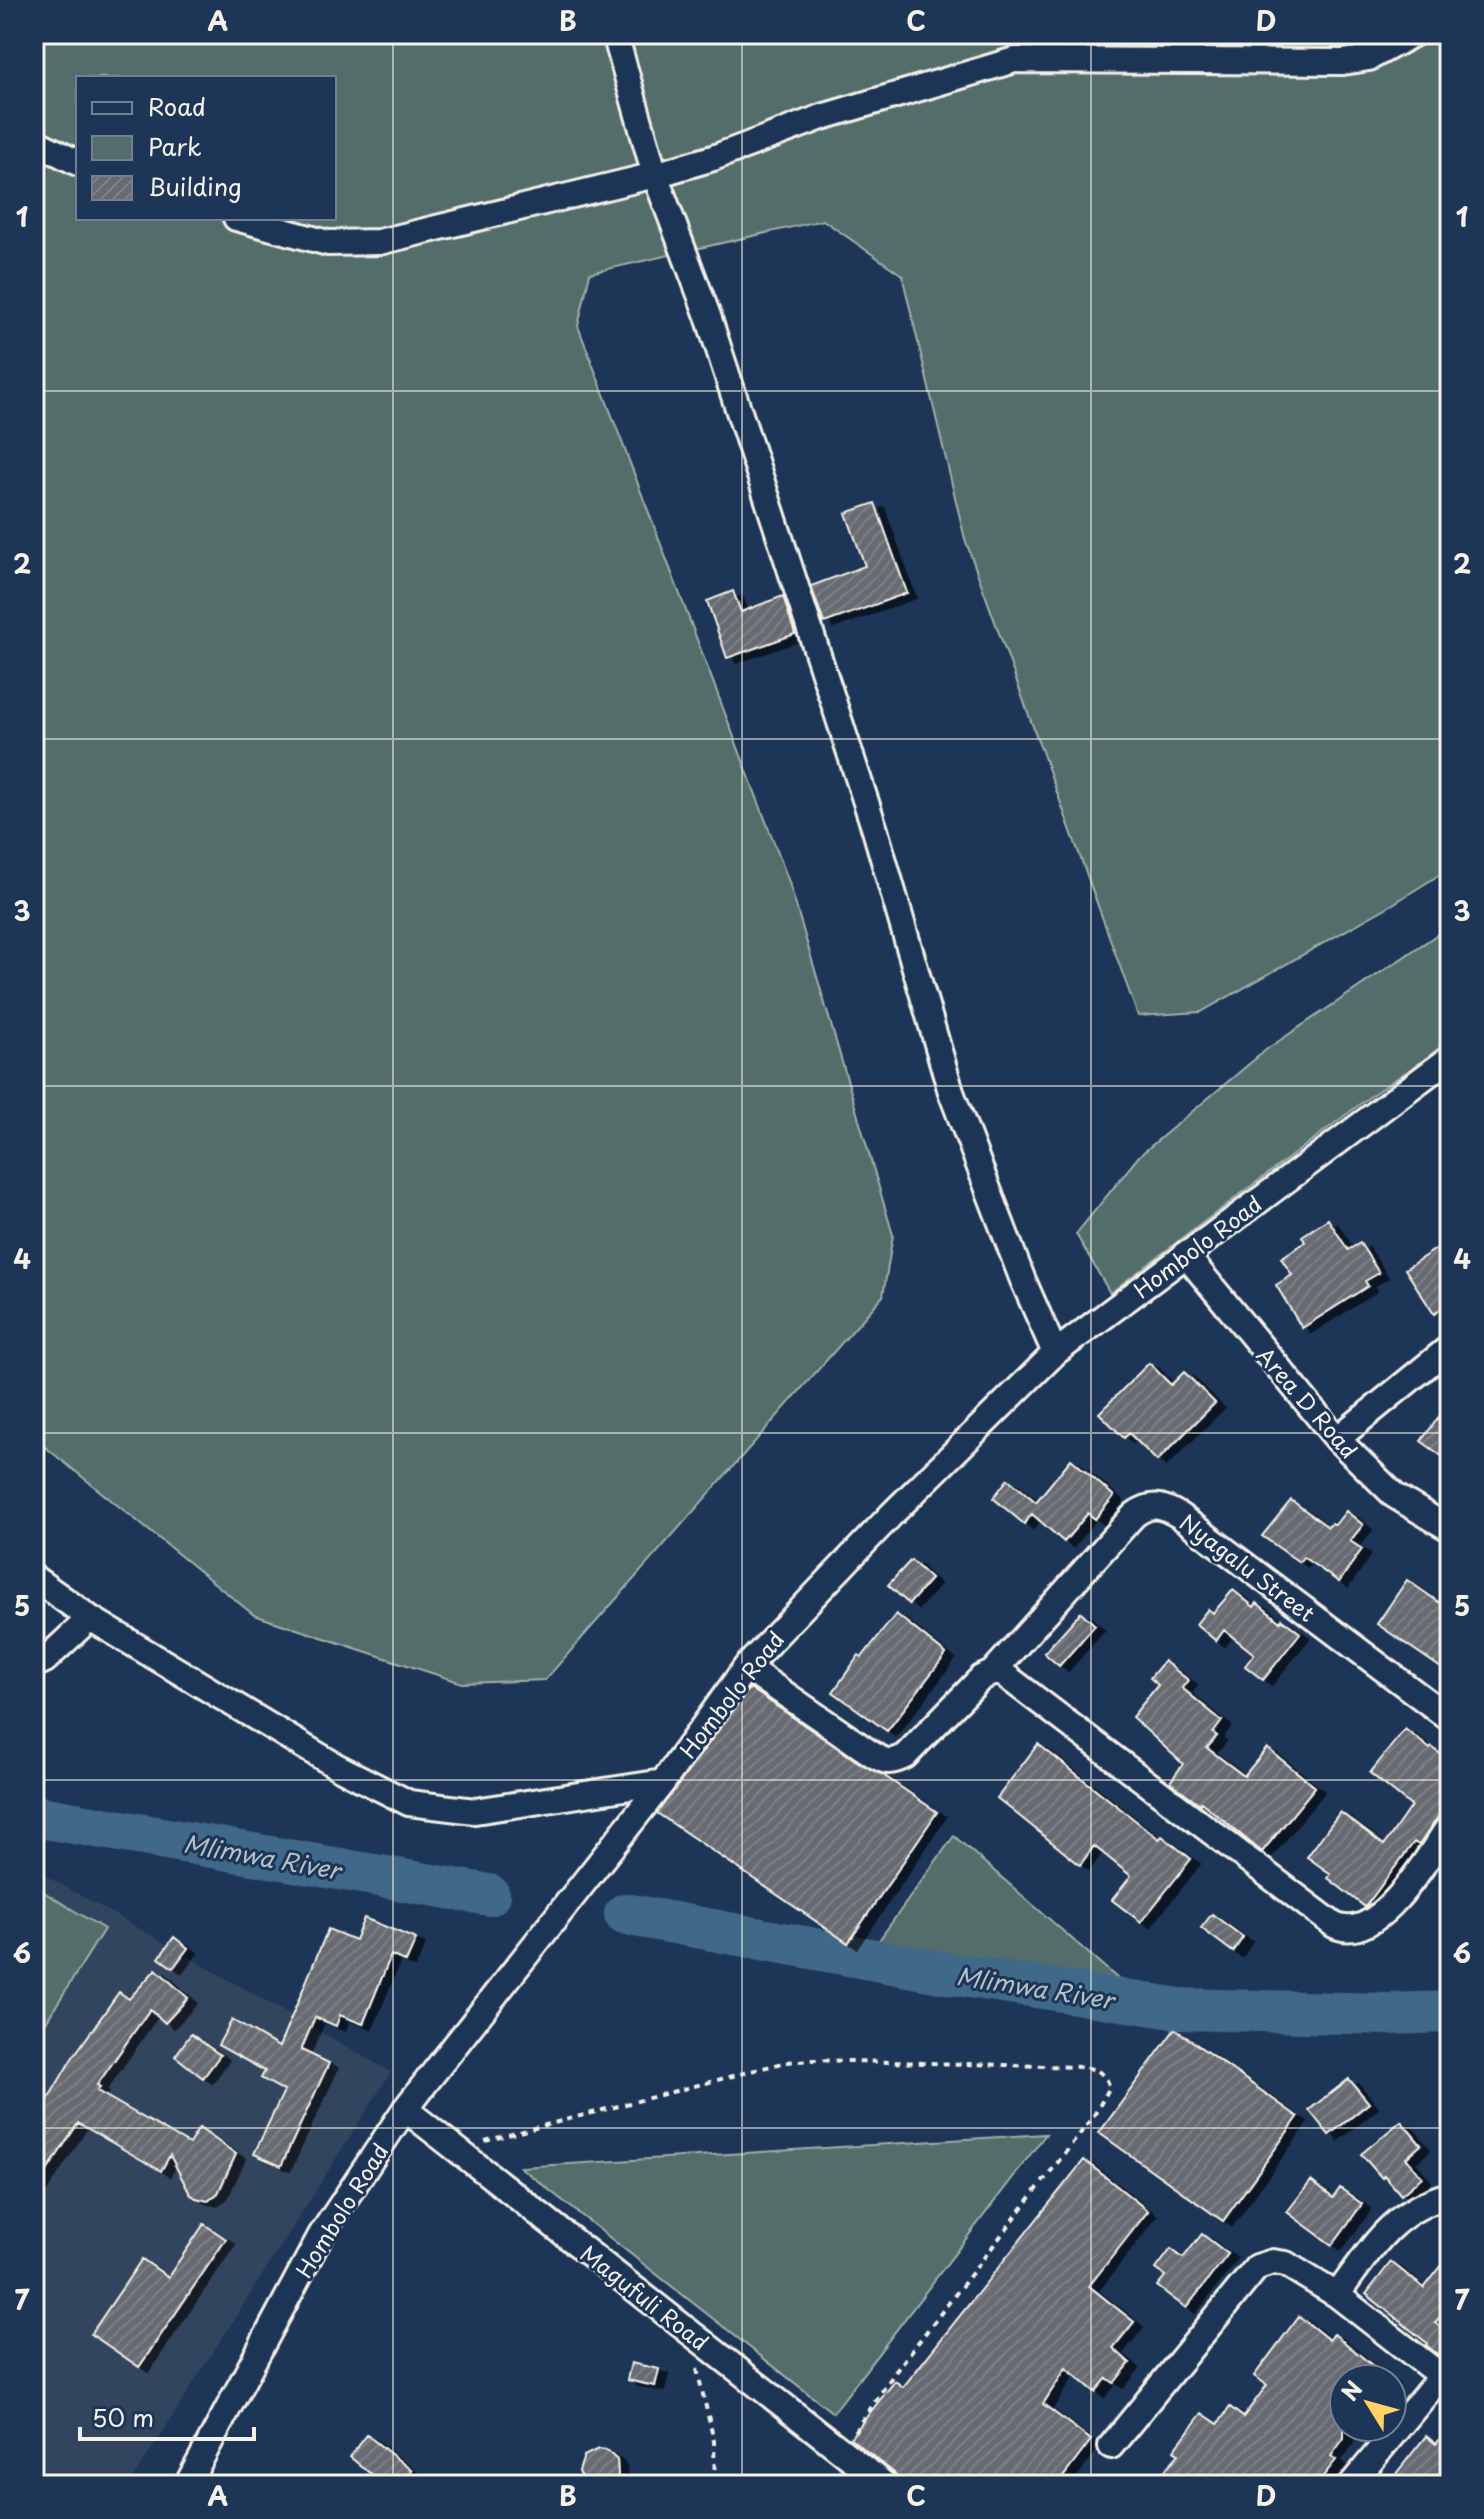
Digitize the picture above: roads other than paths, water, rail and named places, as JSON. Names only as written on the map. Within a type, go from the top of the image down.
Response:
[{"type":"street","points":[[615,34],[655,175],[708,316],[870,815],[951,1092],[1022,1278],[1055,1353]]},
{"type":"street","points":[[243,220],[328,243],[379,242],[655,175],[713,158],[822,117],[1015,60],[1343,62],[1369,58],[1413,34]]},
{"type":"street","points":[[34,141],[76,162]]},
{"type":"street","name":"Hombolo Road","points":[[187,2485],[321,2235],[405,2109],[663,1782],[746,1667],[892,1514],[1055,1353],[1450,1058]]},
{"type":"street","name":"Area D Road","points":[[1185,1254],[1337,1439],[1395,1496],[1450,1529]]},
{"type":"street","points":[[1337,1439],[1450,1347]]},
{"type":"street","name":"Nyagalu Street","points":[[746,1667],[869,1752],[884,1761],[894,1762],[916,1746],[981,1678],[992,1673],[1134,1515],[1143,1508],[1162,1505],[1450,1719]]},
{"type":"street","points":[[34,1578],[90,1618],[338,1767],[409,1803],[475,1811],[663,1782]]},
{"type":"street","points":[[34,1665],[45,1660],[90,1618]]},
{"type":"street","points":[[992,1673],[1002,1673],[1013,1679],[1343,1930],[1365,1926],[1387,1911],[1450,1825]]},
{"type":"street","name":"Magufuli Road","points":[[405,2109],[885,2485]]},
{"type":"street","points":[[1337,2295],[1402,2215],[1428,2200],[1450,2195]]},
{"type":"street","points":[[1111,2446],[1257,2267],[1273,2262],[1286,2264],[1337,2295],[1446,2380],[1351,2485]]},
{"type":"waterway","name":"Mlimwa River","points":[[34,1816],[489,1895]]},
{"type":"waterway","name":"Mlimwa River","points":[[625,1914],[957,1975],[1180,2009],[1388,2014],[1450,2012]]}]
